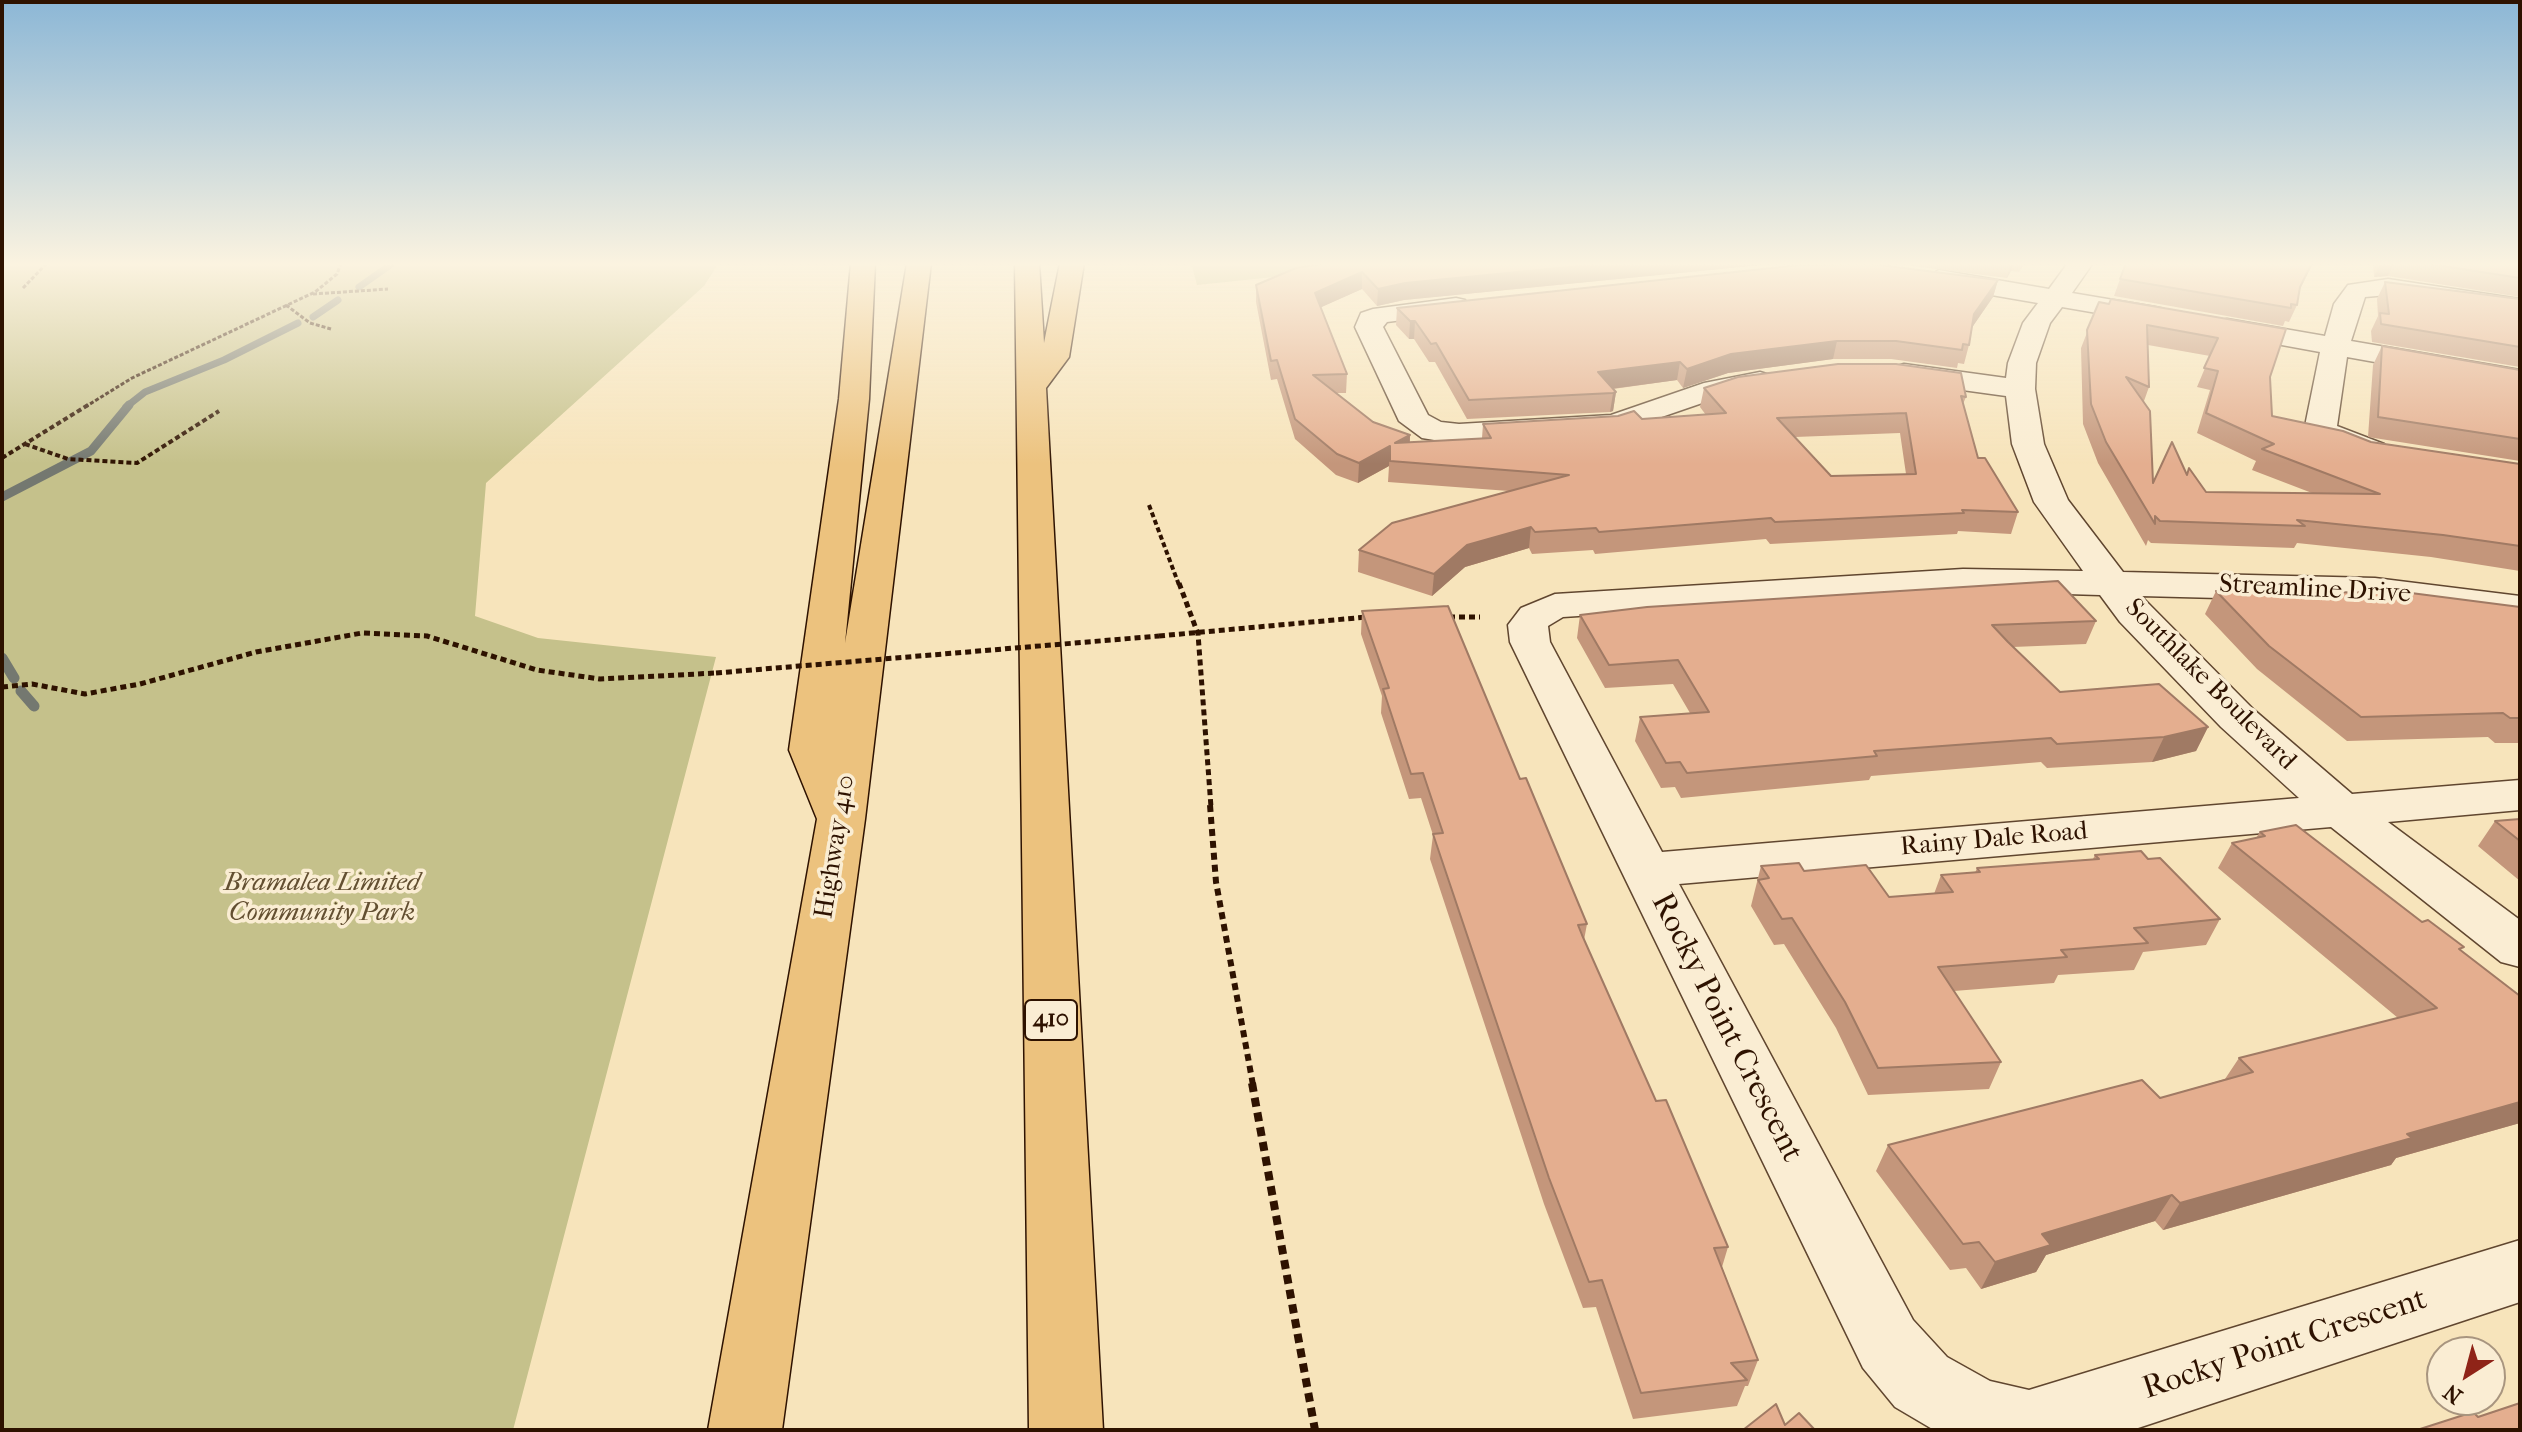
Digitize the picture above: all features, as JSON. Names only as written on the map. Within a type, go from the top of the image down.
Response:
[{"type":"highway","points":[[841,819],[812,750],[854,399],[859,330]]},
{"type":"highway","name":"Highway 410","points":[[745,1430],[841,819],[910,330]]},
{"type":"highway","name":"410","points":[[1028,330],[1066,1430]]},
{"type":"highway","points":[[1029,391],[1055,357],[1060,330]]},
{"type":"street","points":[[1370,330],[1415,421],[1423,426],[1459,434],[1615,424],[1728,385],[1788,377]]},
{"type":"street","name":"Southlake Boulevard","points":[[2036,330],[2025,350],[2020,389],[2028,444],[2051,502],[2109,583],[2202,684],[2342,811],[2520,948]]},
{"type":"street","points":[[2238,330],[2520,379]]},
{"type":"street","points":[[2340,330],[2321,426],[2325,434],[2361,449],[2399,456]]},
{"type":"street","points":[[1874,370],[2020,389]]},
{"type":"street","name":"Rocky Point Crescent","points":[[2109,583],[1925,581],[1555,606],[1535,616],[1528,625],[1530,642],[1888,1344],[1921,1382],[1978,1415],[2029,1427],[2520,1271]]},
{"type":"street","name":"Streamline Drive","points":[[2109,583],[2375,590],[2520,608]]},
{"type":"street","name":"Rainy Dale Road","points":[[1646,870],[2520,795]]},
{"type":"path","points":[[2,458],[132,378],[234,330]]},
{"type":"path","points":[[24,444],[68,459],[137,463],[219,411]]},
{"type":"path","points":[[1149,505],[1198,634],[1216,882],[1315,1430]]},
{"type":"path","points":[[2,687],[32,684],[85,694],[140,684],[256,652],[362,633],[427,636],[537,670],[600,679],[716,673],[1370,617]]},
{"type":"path","points":[[1433,617],[1480,617]]},
{"type":"green space","name":"Bramalea Limited Community Park","points":[[2,330],[656,330],[486,483],[475,616],[538,638],[716,657],[513,1430],[2,1430]]},
{"type":"building","points":[[1265,330],[1330,330],[1347,374],[1313,375],[1373,422],[1410,435],[1395,443],[1491,438],[1483,424],[1618,416],[1634,411],[1642,419],[1726,413],[1704,388],[1738,377],[1838,364],[1896,364],[1961,373],[1966,397],[1961,396],[1978,458],[1985,458],[2018,512],[1962,510],[1964,513],[1775,522],[1771,518],[1599,532],[1596,528],[1535,532],[1531,527],[1467,545],[1434,574],[1359,550],[1392,523],[1569,475],[1390,461],[1390,446],[1359,463],[1337,454],[1295,419],[1277,360],[1271,361]],"holes":[[[1906,413],[1916,474],[1831,476],[1777,418]]]},
{"type":"building","points":[[1421,330],[1971,330],[1969,345],[1963,344],[1962,350],[1896,341],[1837,341],[1731,354],[1687,369],[1680,362],[1598,372],[1616,392],[1613,393],[1469,400],[1436,343],[1431,344]]},
{"type":"building","points":[[2087,330],[2147,330],[2149,387],[2126,377],[2150,411],[2153,483],[2172,442],[2187,475],[2189,468],[2206,492],[2380,494],[2262,449],[2274,444],[2206,413],[2218,371],[2204,368],[2218,338],[2173,330],[2286,330],[2270,377],[2272,416],[2343,431],[2371,442],[2520,464],[2520,546],[2297,520],[2305,526],[2160,521],[2155,516],[2155,524],[2106,442],[2091,404]]},
{"type":"building","points":[[2416,330],[2520,330],[2520,347]]},
{"type":"building","points":[[2382,346],[2520,370],[2520,439],[2378,417]]},
{"type":"building","points":[[2058,581],[2096,621],[1992,625],[2060,692],[2159,684],[2208,727],[2164,737],[2057,744],[2051,738],[1874,751],[1877,756],[1687,773],[1680,762],[1666,763],[1640,717],[1709,712],[1678,660],[1609,665],[1580,615],[1647,607]]},
{"type":"building","points":[[2216,591],[2411,593],[2520,607],[2520,718],[2510,718],[2503,713],[2361,717],[2269,646]]},
{"type":"building","points":[[1448,606],[1520,779],[1526,778],[1587,924],[1578,925],[1582,935],[1656,1101],[1666,1100],[1728,1247],[1714,1248],[1758,1360],[1731,1363],[1747,1380],[1641,1393],[1602,1280],[1589,1282],[1549,1178],[1433,834],[1443,833],[1423,773],[1411,774],[1383,689],[1389,688],[1362,611]]},
{"type":"building","points":[[2520,819],[2520,841],[2495,821]]},
{"type":"building","points":[[2296,825],[2422,922],[2428,920],[2464,947],[2459,949],[2520,996],[2520,1102],[2407,1134],[2412,1138],[2180,1203],[2172,1195],[2042,1234],[2051,1245],[1995,1262],[1979,1242],[1963,1244],[1888,1145],[2142,1080],[2160,1098],[2253,1072],[2239,1058],[2437,1008],[2232,843],[2265,836],[2260,832]]},
{"type":"building","points":[[2141,851],[2148,859],[2160,858],[2220,919],[2134,928],[2148,943],[2061,950],[2067,957],[1938,967],[2001,1062],[1878,1068],[1845,1002],[1792,918],[1782,919],[1758,880],[1769,878],[1761,866],[1799,863],[1804,871],[1866,865],[1889,897],[1953,892],[1941,875],[1980,872],[1977,868],[2099,859],[2095,855]]},
{"type":"building","points":[[2520,1403],[2520,1430],[2417,1430],[2461,1416],[2506,1416],[2506,1408]]},
{"type":"building","points":[[1776,1404],[1785,1425],[1799,1413],[1815,1430],[1743,1430]]},
{"type":"waterway","points":[[126,407],[145,392],[224,360],[284,330]]},
{"type":"waterway","points":[[2,497],[91,451],[129,405]]},
{"type":"waterway","points":[[2,658],[14,678]]},
{"type":"waterway","points":[[21,691],[34,706]]}]
